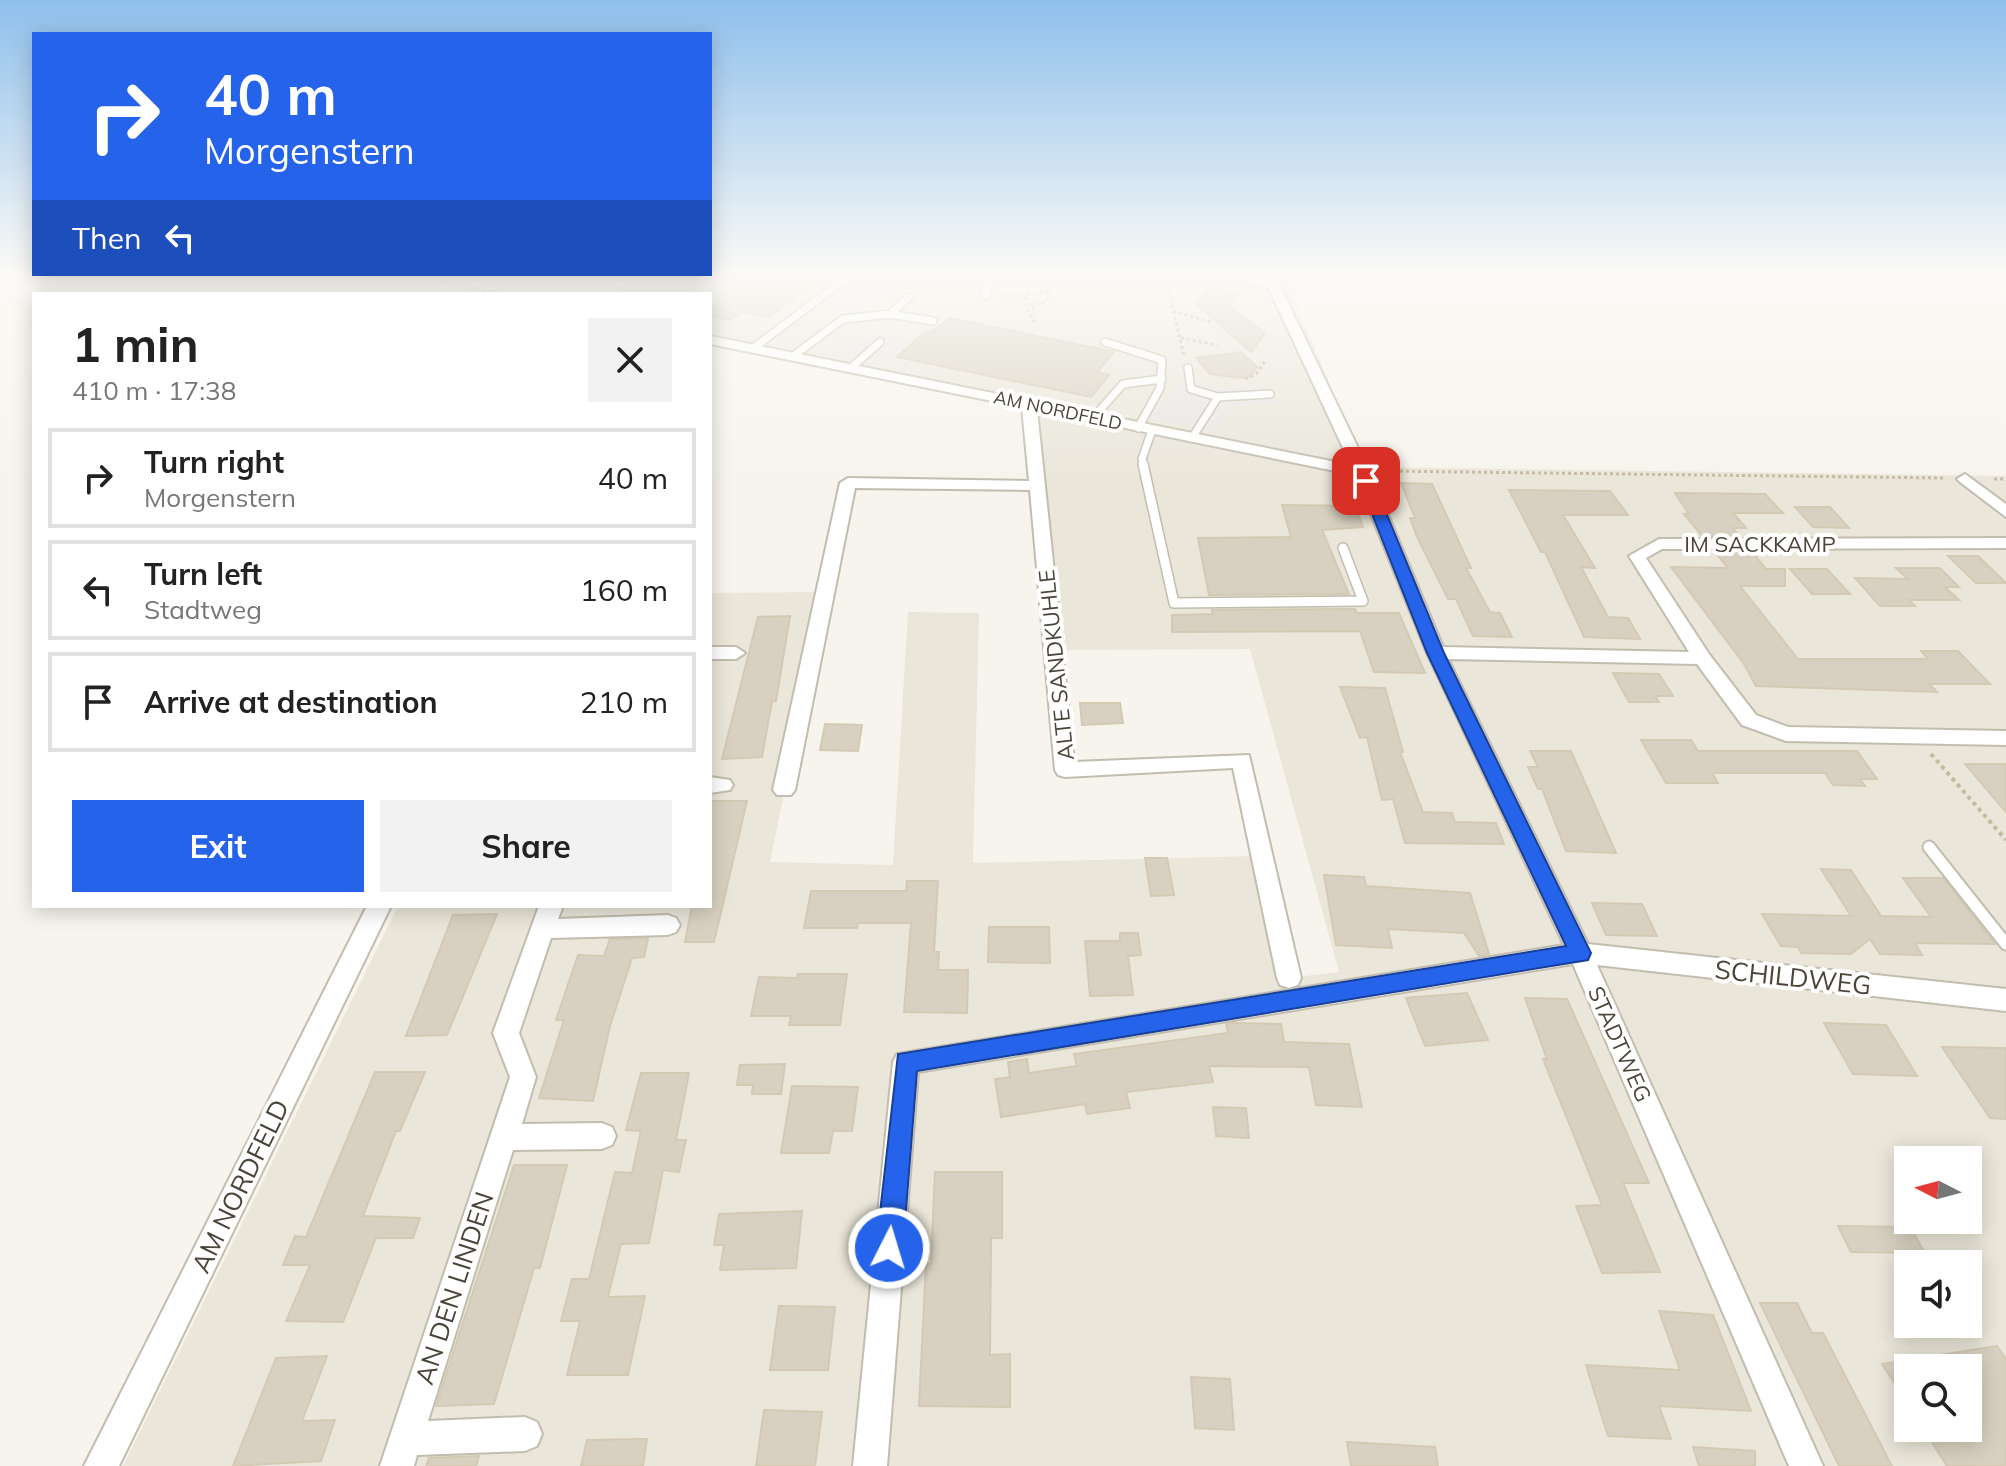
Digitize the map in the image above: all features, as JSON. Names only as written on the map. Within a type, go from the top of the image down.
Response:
[{"type":"street","name":"AM NORDFELD","points":[[738,344],[1360,471]]},
{"type":"street","name":"STADTWEG","points":[[1301,344],[1360,471],[1436,653],[1580,953],[1806,1466]]},
{"type":"street","name":"ALTE SANDKUHLE","points":[[1029,403],[1065,770],[1242,760],[1289,978]]},
{"type":"street","points":[[1965,479],[2006,512]]},
{"type":"street","points":[[784,790],[848,483],[1037,486]]},
{"type":"street","name":"IM SACKKAMP","points":[[2006,543],[1659,544],[1637,556],[1702,658],[1749,720],[1786,734],[2006,738]]},
{"type":"street","points":[[712,653],[736,653]]},
{"type":"street","points":[[1436,653],[1702,658]]},
{"type":"street","name":"AM NORDFELD","points":[[101,1466],[378,908]]},
{"type":"street","name":"AN DEN LINDEN","points":[[525,1434],[402,1452],[523,1077],[506,1033],[547,917],[668,925]]},
{"type":"street","name":"SCHILDWEG","points":[[870,1466],[906,1062],[1580,953],[2006,1000]]},
{"type":"street","points":[[503,1137],[602,1136]]},
{"type":"lane","points":[[755,347],[758,344]]},
{"type":"lane","points":[[793,356],[809,344]]},
{"type":"lane","points":[[852,367],[877,344]]},
{"type":"lane","points":[[1113,344],[1162,360],[1162,379],[1145,429],[1142,459],[1174,603],[1363,601],[1343,548]]},
{"type":"lane","points":[[1188,368],[1191,389],[1218,397],[1270,394]]},
{"type":"lane","points":[[1093,418],[1123,384],[1162,379]]},
{"type":"lane","points":[[1192,438],[1218,397]]},
{"type":"lane","points":[[1929,847],[2006,944]]},
{"type":"path","points":[[1182,344],[1188,368]]},
{"type":"path","points":[[1231,380],[1256,374],[1266,360]]},
{"type":"path","points":[[1360,471],[2006,479]]},
{"type":"path","points":[[1916,737],[2006,840]]},
{"type":"shaded area","points":[[762,344],[1313,344],[1364,467],[2006,476],[2006,1466],[123,1466],[397,908],[712,908],[712,593],[825,592],[770,862],[893,865],[908,612],[979,613],[973,863],[1256,856],[1289,978],[1339,972],[1250,649],[1057,650],[1029,398]]},
{"type":"shaded area","points":[[851,344],[906,344],[889,360],[844,351]]},
{"type":"shaded area","points":[[1178,383],[1198,389],[1203,385],[1239,389],[1258,386],[1284,401],[1265,406],[1219,406],[1216,411],[1225,413],[1216,432],[1148,419]]},
{"type":"building","points":[[911,344],[1077,344],[1114,352],[1097,372],[1109,375],[1091,397],[897,357]]},
{"type":"building","points":[[1242,344],[1257,344],[1251,352]]},
{"type":"building","points":[[1241,352],[1257,367],[1250,376],[1241,378],[1210,374],[1196,358]]},
{"type":"building","points":[[1401,483],[1432,484],[1471,568],[1466,568],[1490,612],[1500,613],[1512,637],[1473,636],[1456,599],[1448,599],[1418,539],[1410,518],[1415,518]]},
{"type":"building","points":[[1509,490],[1610,491],[1628,515],[1563,515],[1595,568],[1581,567],[1608,617],[1628,618],[1640,639],[1584,637],[1545,552],[1541,552]]},
{"type":"building","points":[[1675,493],[1765,494],[1783,513],[1733,513],[1746,528],[1733,528],[1739,536],[1702,536],[1684,514],[1689,514]]},
{"type":"building","points":[[1282,505],[1355,506],[1363,527],[1322,530],[1349,594],[1209,595],[1198,538],[1291,537]]},
{"type":"building","points":[[1795,507],[1830,507],[1849,528],[1813,527]]},
{"type":"building","points":[[1715,552],[1752,552],[1766,569],[1785,569],[1785,586],[1740,586],[1798,659],[1928,659],[1921,651],[1958,651],[1990,684],[1929,684],[1937,692],[1756,686],[1744,664],[1671,567],[1728,568]]},
{"type":"building","points":[[1948,556],[1978,556],[2006,583],[1976,583]]},
{"type":"building","points":[[1896,568],[1940,568],[1959,587],[1945,587],[1959,600],[1909,600],[1915,606],[1880,606],[1855,578],[1908,579]]},
{"type":"building","points":[[1790,569],[1827,569],[1850,594],[1812,594]]},
{"type":"building","points":[[1355,609],[1357,613],[1399,613],[1425,673],[1374,672],[1360,631],[1172,632],[1172,615],[1213,614],[1212,610]]},
{"type":"building","points":[[790,616],[776,701],[772,701],[762,757],[722,759],[758,617]]},
{"type":"building","points":[[1613,673],[1659,674],[1673,696],[1655,696],[1659,702],[1629,702]]},
{"type":"building","points":[[1340,687],[1385,688],[1403,752],[1400,752],[1423,812],[1452,813],[1455,822],[1496,823],[1504,844],[1405,843],[1393,799],[1382,800],[1367,737],[1360,738]]},
{"type":"building","points":[[1080,703],[1120,703],[1123,723],[1082,725]]},
{"type":"building","points":[[825,724],[862,725],[858,751],[820,750]]},
{"type":"building","points":[[1641,740],[1691,740],[1698,751],[1857,751],[1877,779],[1860,779],[1865,786],[1833,785],[1825,773],[1712,773],[1718,783],[1666,783]]},
{"type":"building","points":[[1530,751],[1571,751],[1616,853],[1566,851],[1542,789],[1538,789],[1528,767],[1538,767]]},
{"type":"building","points":[[1965,764],[2006,764],[2006,812]]},
{"type":"building","points":[[712,801],[747,801],[714,942],[685,942],[692,908],[712,908]]},
{"type":"building","points":[[1145,858],[1167,858],[1174,895],[1151,896]]},
{"type":"building","points":[[1821,869],[1851,870],[1881,916],[1931,917],[1903,878],[1943,878],[1995,944],[1915,943],[1922,955],[1880,954],[1870,939],[1851,954],[1801,953],[1798,947],[1781,946],[1762,914],[1851,916]]},
{"type":"building","points":[[1324,875],[1364,877],[1366,886],[1470,893],[1489,954],[1479,956],[1464,933],[1388,929],[1392,948],[1336,945]]},
{"type":"building","points":[[907,881],[938,881],[934,952],[939,952],[938,970],[968,970],[967,1013],[904,1012],[911,923],[858,923],[857,928],[804,928],[811,891],[906,891]]},
{"type":"building","points":[[1592,903],[1642,904],[1657,936],[1606,935]]},
{"type":"building","points":[[497,914],[447,1035],[406,1036],[453,915]]},
{"type":"building","points":[[989,927],[1049,927],[1050,963],[988,962]]},
{"type":"building","points":[[1120,933],[1138,933],[1141,955],[1128,956],[1133,995],[1090,996],[1085,941],[1120,941]]},
{"type":"building","points":[[648,938],[644,957],[632,958],[610,1026],[593,1101],[539,1098],[564,1020],[556,1020],[578,955],[604,956],[610,939]]},
{"type":"building","points":[[798,974],[847,974],[840,1025],[789,1025],[791,1016],[751,1016],[759,977],[797,978]]},
{"type":"building","points":[[1467,993],[1488,1040],[1425,1046],[1406,998]]},
{"type":"building","points":[[1525,998],[1567,999],[1649,1183],[1623,1183],[1660,1272],[1602,1273],[1576,1206],[1602,1205],[1543,1059],[1547,1059]]},
{"type":"building","points":[[1824,1023],[1886,1025],[1917,1076],[1853,1074]]},
{"type":"building","points":[[1226,1024],[1281,1024],[1284,1042],[1349,1044],[1362,1107],[1316,1105],[1309,1067],[1209,1066],[1213,1082],[1126,1092],[1130,1108],[1087,1114],[1085,1104],[1001,1117],[995,1079],[1010,1077],[1008,1062],[1027,1059],[1029,1073],[1077,1066],[1074,1054],[1228,1033]]},
{"type":"building","points":[[1942,1047],[2006,1048],[2006,1119],[1990,1118]]},
{"type":"building","points":[[785,1064],[781,1094],[752,1094],[753,1085],[737,1085],[740,1065]]},
{"type":"building","points":[[375,1072],[425,1072],[400,1131],[396,1131],[363,1216],[420,1218],[413,1238],[376,1238],[343,1322],[286,1321],[310,1265],[283,1265],[295,1236],[306,1237]]},
{"type":"building","points":[[641,1073],[689,1073],[676,1140],[686,1140],[679,1172],[663,1170],[649,1243],[621,1244],[608,1297],[645,1296],[628,1375],[567,1375],[580,1321],[561,1321],[572,1279],[589,1279],[615,1172],[632,1173],[641,1131],[626,1130]]},
{"type":"building","points":[[792,1086],[858,1087],[852,1131],[833,1131],[829,1153],[781,1153]]},
{"type":"building","points":[[1213,1107],[1246,1108],[1249,1138],[1216,1136]]},
{"type":"building","points":[[514,1165],[567,1165],[540,1268],[534,1268],[494,1404],[436,1406]]},
{"type":"building","points":[[935,1172],[1002,1172],[1002,1238],[991,1238],[990,1355],[1010,1354],[1010,1407],[919,1406],[926,1264],[931,1264]]},
{"type":"building","points":[[802,1211],[796,1268],[720,1270],[724,1245],[714,1245],[719,1214]]},
{"type":"building","points":[[1838,1226],[1894,1227],[1894,1234],[1914,1234],[1923,1250],[1894,1250],[1894,1253],[1851,1252]]},
{"type":"building","points":[[1760,1303],[1797,1303],[1812,1333],[1823,1333],[1892,1466],[1839,1466]]},
{"type":"building","points":[[779,1306],[835,1307],[828,1370],[770,1370]]},
{"type":"building","points":[[1659,1311],[1713,1315],[1751,1411],[1659,1406],[1671,1439],[1608,1436],[1586,1365],[1680,1370]]},
{"type":"building","points":[[1997,1346],[2006,1359],[2006,1466],[1947,1466],[1932,1442],[1982,1442],[1982,1354],[1946,1354]]},
{"type":"building","points":[[327,1356],[302,1421],[335,1420],[321,1461],[233,1466],[276,1358]]},
{"type":"building","points":[[1894,1362],[1894,1382],[1882,1364]]},
{"type":"building","points":[[1191,1377],[1230,1379],[1234,1430],[1195,1428]]},
{"type":"building","points":[[764,1410],[822,1412],[815,1466],[756,1466]]},
{"type":"building","points":[[647,1439],[643,1466],[581,1466],[587,1440]]},
{"type":"building","points":[[1347,1442],[1435,1447],[1438,1466],[1351,1466]]},
{"type":"building","points":[[1693,1447],[1755,1451],[1755,1466],[1699,1466]]},
{"type":"building","points":[[479,1456],[476,1466],[426,1466],[429,1458]]},
{"type":"route","points":[[889,1248],[906,1062],[1580,953],[1436,653],[1366,481]]}]
